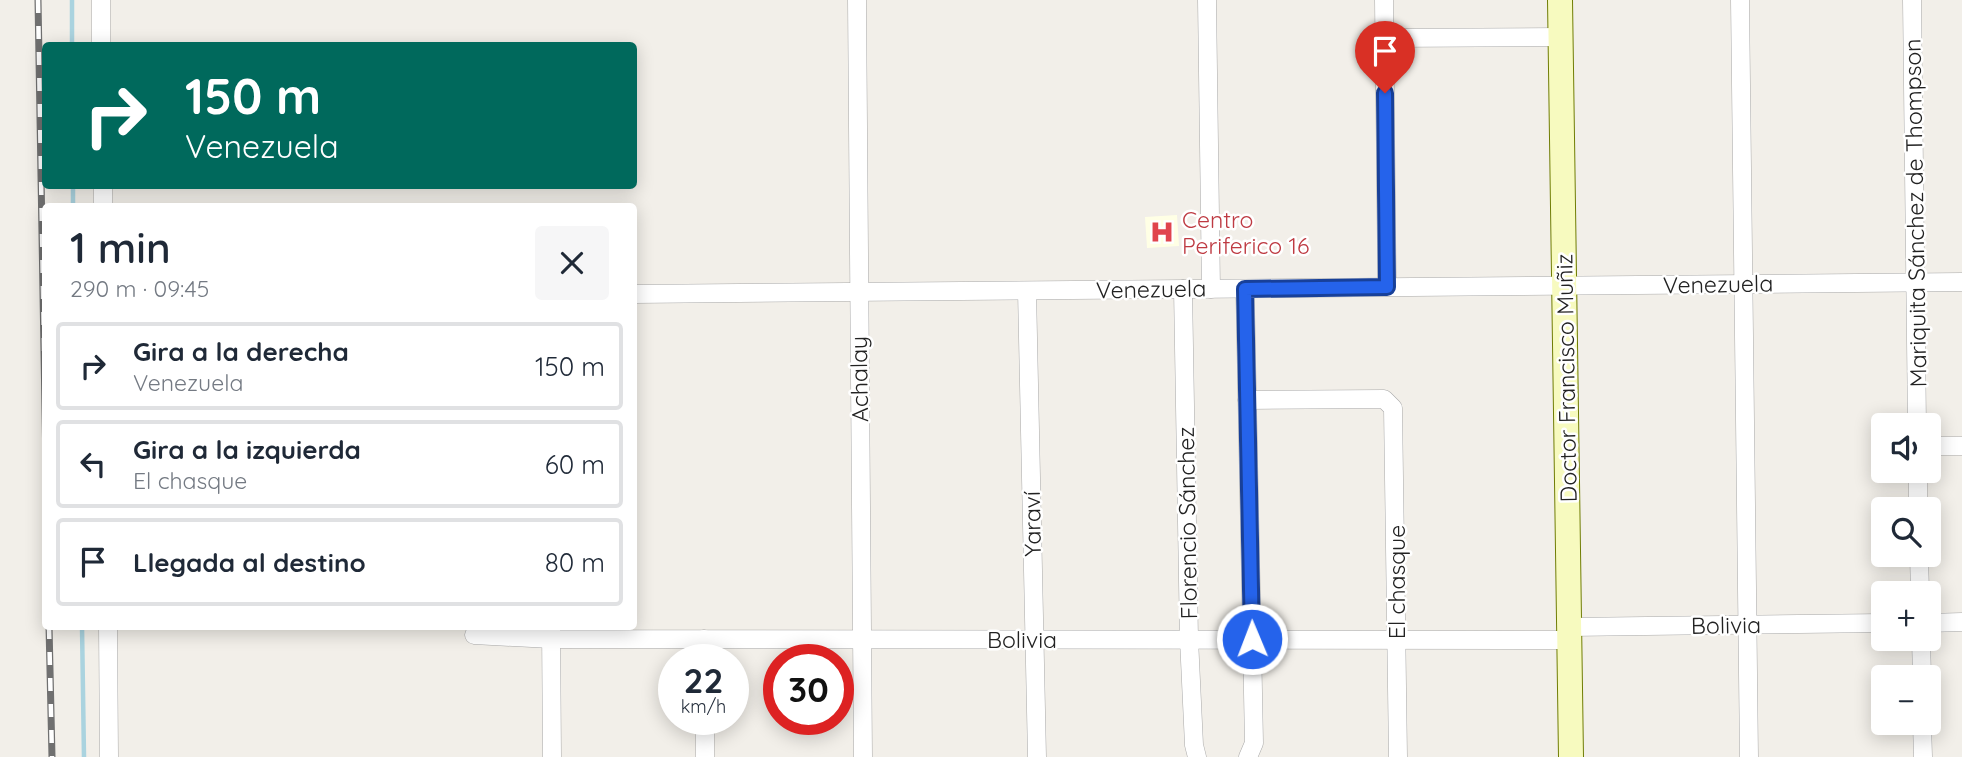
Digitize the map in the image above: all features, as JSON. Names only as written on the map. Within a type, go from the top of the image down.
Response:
[{"type":"main road","name":"Doctor Francisco Muñiz","points":[[1560,0],[1571,757]]},
{"type":"street","points":[[101,0],[101,42]]},
{"type":"street","name":"Achalay","points":[[857,0],[863,757]]},
{"type":"street","points":[[1207,0],[1211,289]]},
{"type":"street","points":[[1384,0],[1387,287]]},
{"type":"street","points":[[1740,0],[1749,757]]},
{"type":"street","name":"Mariquita Sánchez de Thompson","points":[[1912,0],[1917,413]]},
{"type":"street","points":[[1385,38],[1561,37]]},
{"type":"street","name":"Venezuela","points":[[637,294],[1962,282]]},
{"type":"street","name":"Florencio Sánchez","points":[[1183,289],[1189,639],[1194,744],[1198,757]]},
{"type":"street","points":[[1245,289],[1254,743],[1248,757]]},
{"type":"street","name":"Yaraví","points":[[1027,291],[1037,757]]},
{"type":"street","name":"El chasque","points":[[1247,400],[1384,399],[1393,408],[1398,757]]},
{"type":"street","points":[[1941,446],[1962,446]]},
{"type":"street","points":[[1941,623],[1962,622]]},
{"type":"street","name":"Bolivia","points":[[474,635],[551,633],[704,639],[1396,639],[1747,625],[1871,623]]},
{"type":"street","points":[[108,630],[109,757]]},
{"type":"street","points":[[551,633],[552,757]]},
{"type":"street","points":[[704,639],[704,644]]},
{"type":"street","points":[[705,735],[705,757]]},
{"type":"street","points":[[1922,735],[1923,757]]},
{"type":"shaded area","name":"Centro Periferico 16","points":[[1177,215],[1179,246],[1147,248],[1145,217]]},
{"type":"waterway","points":[[72,0],[72,42]]},
{"type":"waterway","points":[[73,189],[73,203]]},
{"type":"waterway","points":[[82,630],[84,757]]},
{"type":"railway","points":[[38,0],[42,234]]},
{"type":"railway","points":[[49,630],[52,757]]},
{"type":"place","name":"Centro Periferico 16","points":[[1162,232]]},
{"type":"route","points":[[1252,639],[1245,289],[1387,287],[1385,93]]}]
